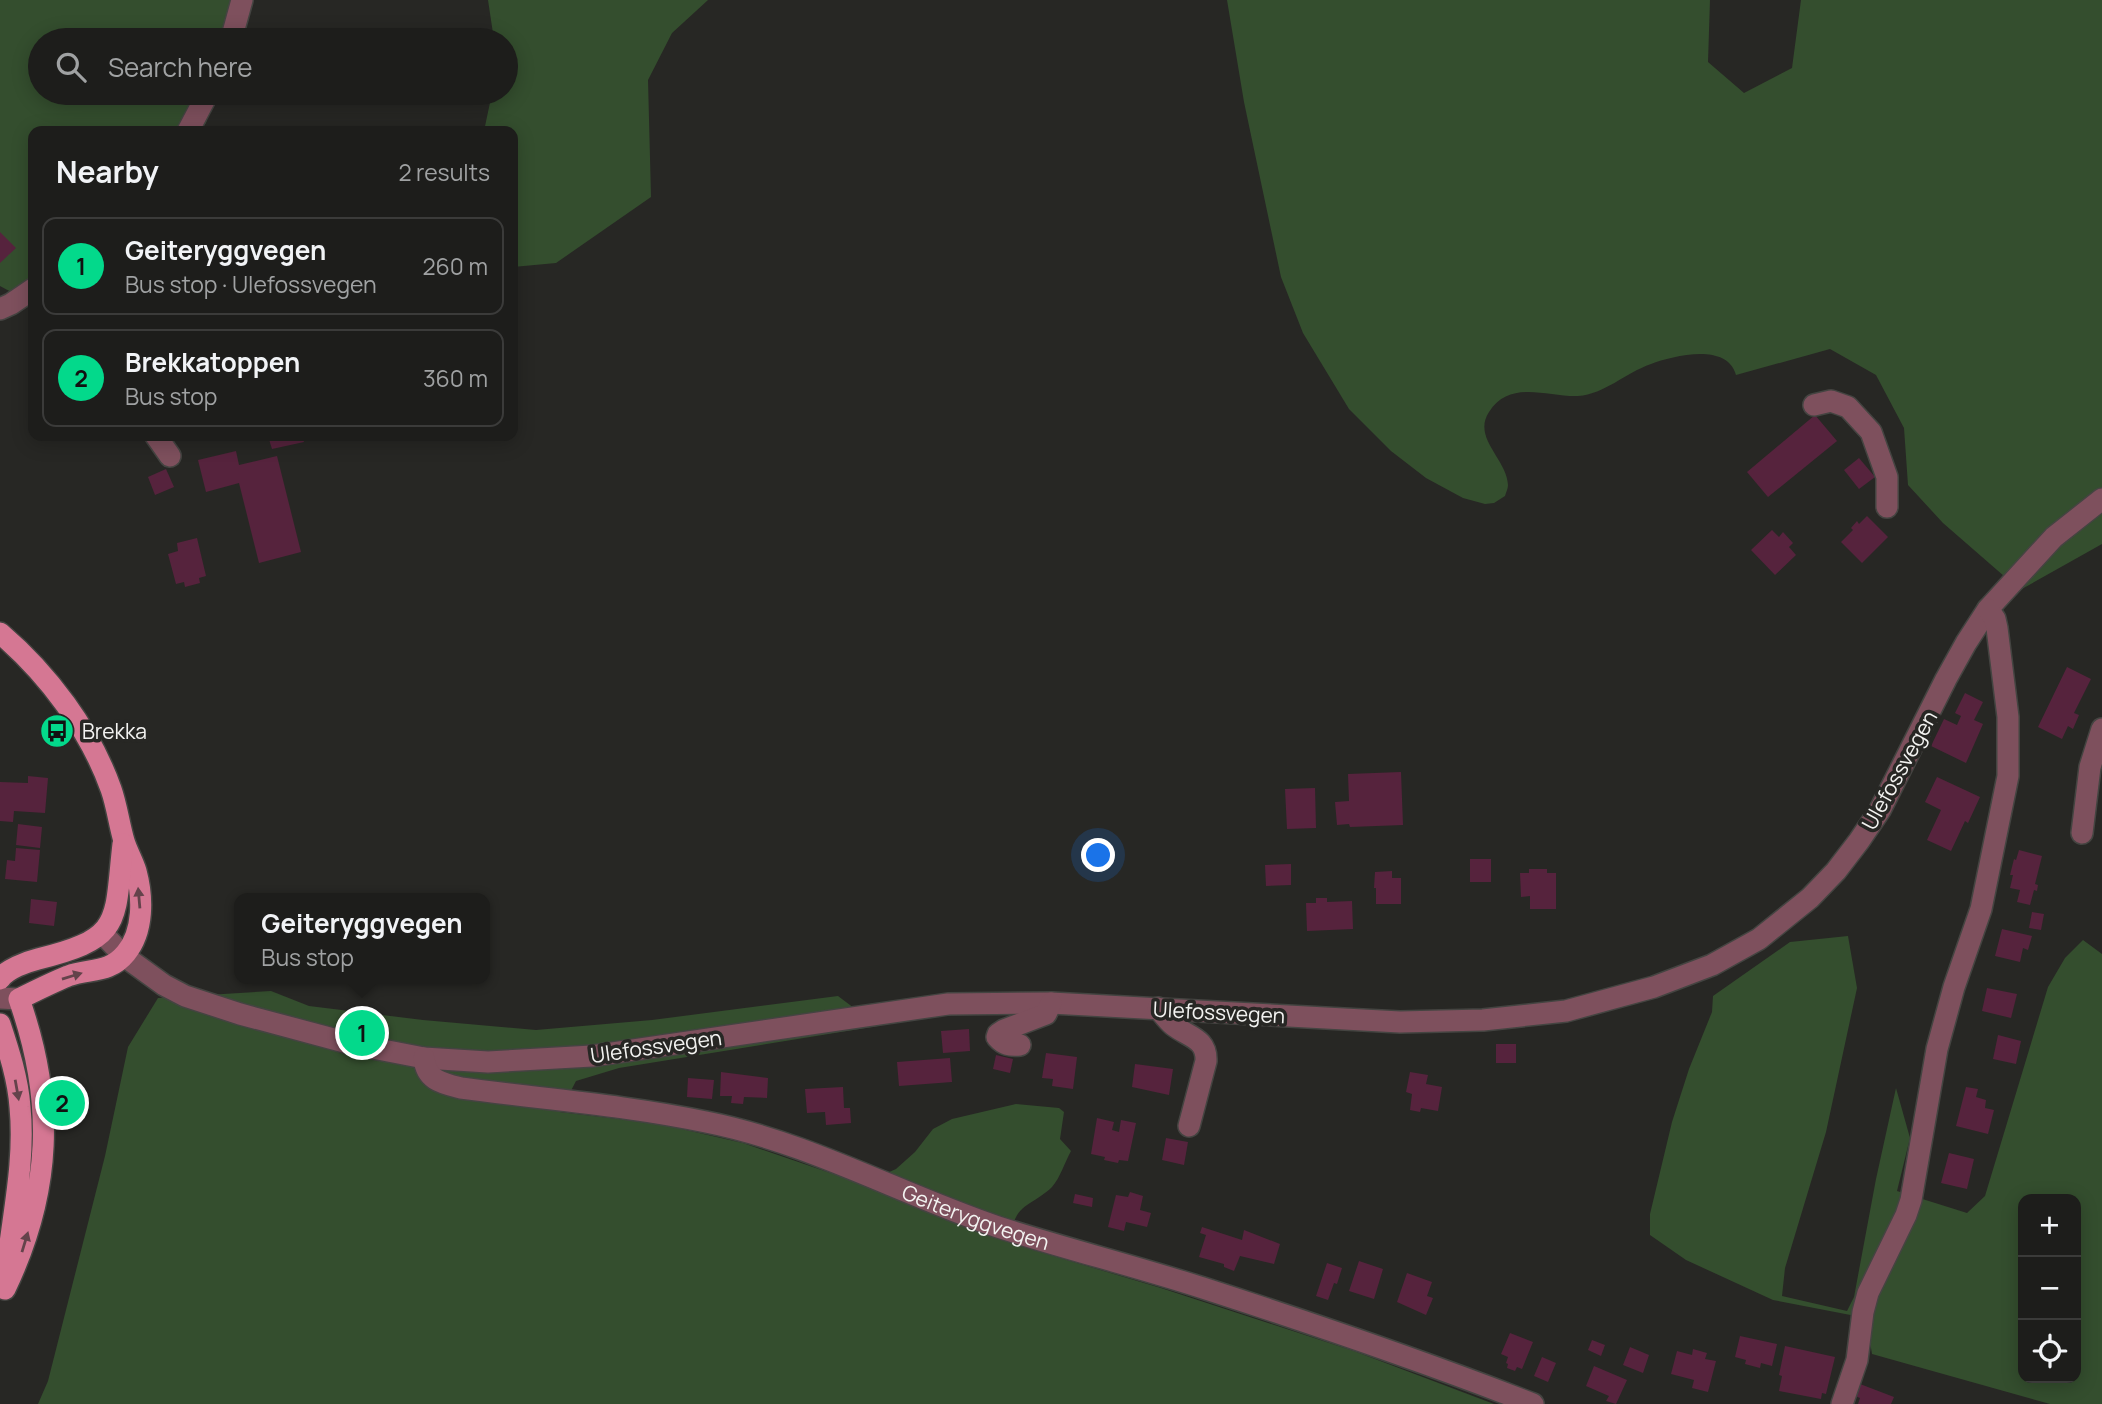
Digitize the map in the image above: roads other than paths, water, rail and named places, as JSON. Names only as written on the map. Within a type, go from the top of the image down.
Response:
[{"type":"main road","points":[[0,633],[32,664],[74,716],[107,778],[135,870],[140,909],[140,925],[130,948],[113,965],[71,975],[10,998],[32,1035],[40,1070],[44,1132],[40,1185],[34,1210],[20,1258],[2,1295]]},
{"type":"main road","points":[[1,973],[85,945],[102,933],[111,921],[117,905],[124,839]]},
{"type":"main road","points":[[0,1024],[15,1075],[21,1134],[2,1295]]},
{"type":"street","points":[[234,28],[242,0]]},
{"type":"street","points":[[191,126],[202,105]]},
{"type":"street","points":[[6,306],[28,292]]},
{"type":"street","points":[[6,306],[28,306]]},
{"type":"street","points":[[1814,405],[1831,401],[1849,407],[1871,432],[1886,477],[1887,507]]},
{"type":"street","points":[[160,441],[170,456]]},
{"type":"street","name":"Ulefossvegen","points":[[102,933],[124,956],[164,985],[196,1000],[340,1041],[425,1058],[488,1062],[592,1056],[948,1004],[1051,1003],[1400,1022],[1483,1020],[1566,1011],[1654,987],[1712,965],[1759,939],[1810,898],[1836,871],[1859,841],[1891,791],[1953,667],[1988,610],[2054,537],[2102,499]]},
{"type":"street","points":[[1842,1404],[1857,1360],[1868,1293],[1911,1200],[1937,1049],[1954,987],[1981,909],[2008,776],[2008,717],[1997,628],[1988,610]]},
{"type":"street","points":[[2082,833],[2090,766],[2102,729]]},
{"type":"street","points":[[1,973],[10,998]]},
{"type":"street","points":[[1020,1045],[1009,1046],[1002,1043],[997,1037],[998,1034],[1046,1014],[1051,1003]]},
{"type":"street","points":[[1158,1008],[1173,1025],[1196,1038],[1205,1051],[1206,1061],[1189,1126]]},
{"type":"street","name":"Geiteryggvegen","points":[[425,1058],[425,1069],[432,1077],[461,1088],[618,1107],[707,1122],[762,1135],[997,1227],[1291,1317],[1533,1404]]},
{"type":"place","name":"Brekka","points":[[57,731]]},
{"type":"place","name":"Geiteryggvegen","points":[[362,1033]]},
{"type":"place","name":"Brekkatoppen","points":[[62,1103]]}]
